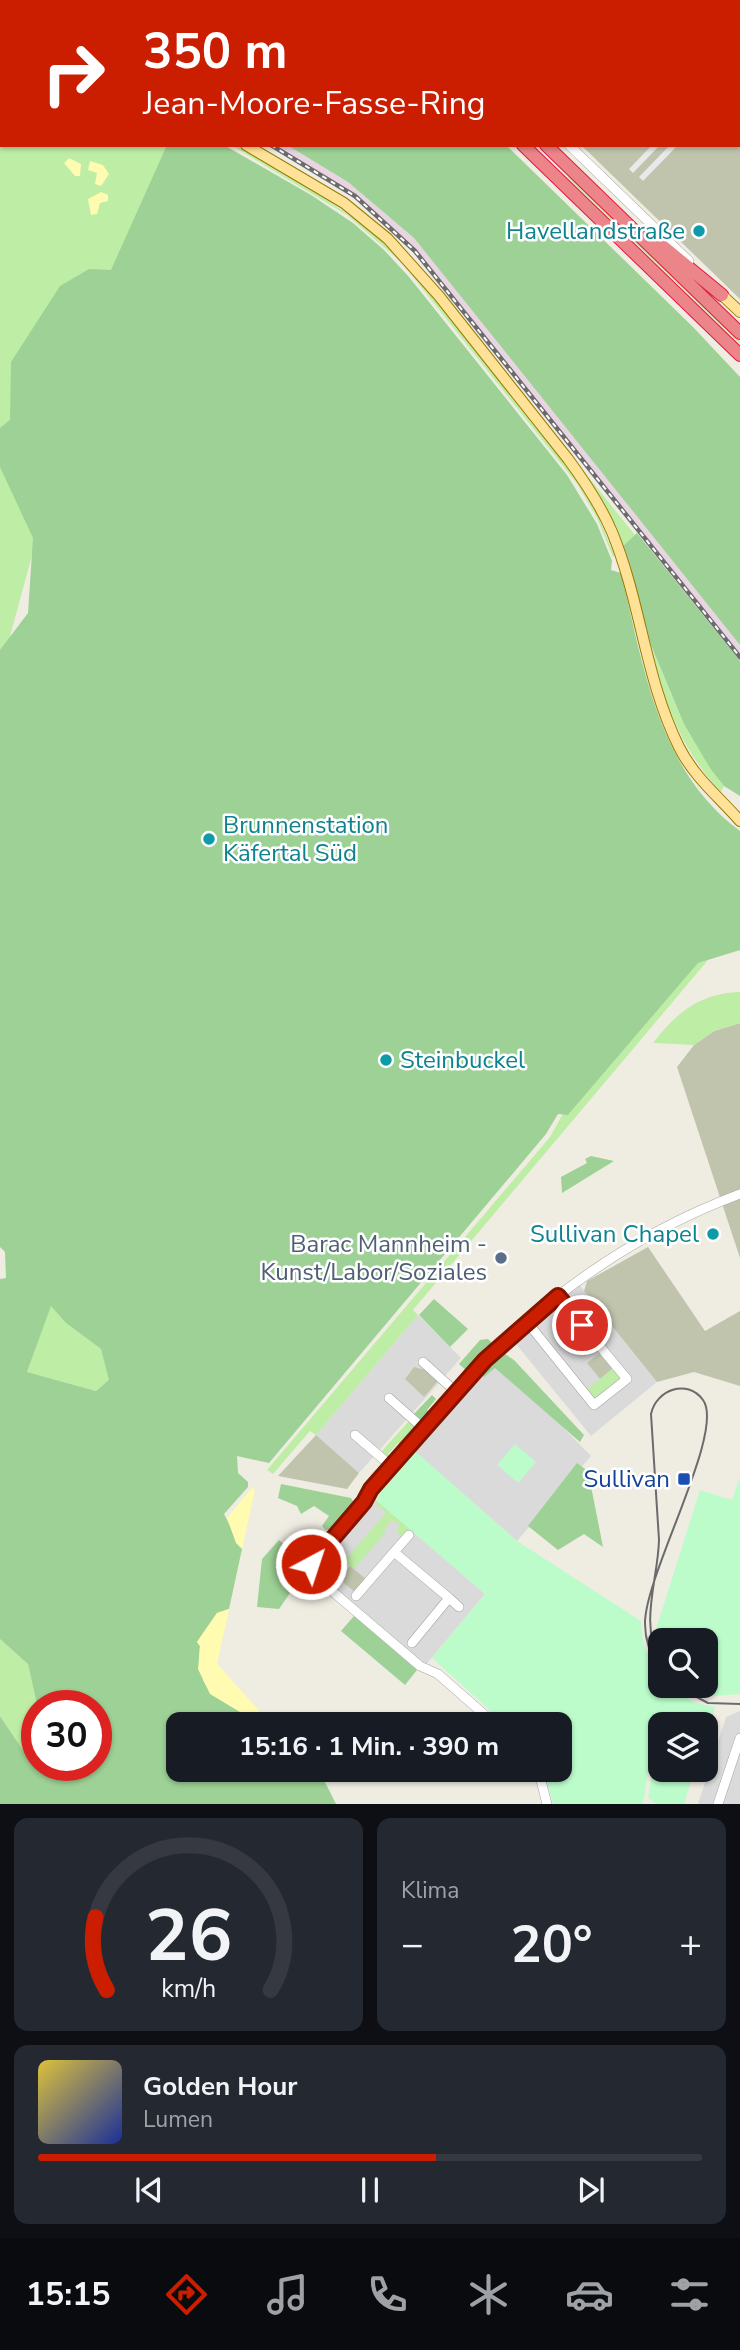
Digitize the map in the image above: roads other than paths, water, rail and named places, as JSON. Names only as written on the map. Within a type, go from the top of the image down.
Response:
[{"type":"highway","points":[[525,147],[740,355]]},
{"type":"highway","points":[[547,147],[740,333]]},
{"type":"highway","points":[[626,223],[650,235],[722,295]]},
{"type":"main road","points":[[249,147],[344,203],[388,239],[439,296],[568,458],[587,486],[612,533],[667,721],[697,775],[739,819]]},
{"type":"main road","points":[[722,295],[740,312]]},
{"type":"street","points":[[571,147],[722,295]]},
{"type":"street","points":[[481,1712],[438,1674],[420,1666],[308,1568],[391,1466],[456,1392],[527,1322],[591,1271],[650,1236],[740,1194]]},
{"type":"street","points":[[527,1322],[594,1405],[626,1379],[558,1296]]},
{"type":"street","points":[[423,1362],[456,1392]]},
{"type":"street","points":[[389,1398],[424,1429]]},
{"type":"street","points":[[355,1435],[391,1466]]},
{"type":"street","points":[[356,1597],[409,1535]]},
{"type":"street","points":[[394,1552],[407,1570],[459,1607]]},
{"type":"street","points":[[412,1643],[449,1598]]},
{"type":"street","points":[[718,1804],[740,1738]]},
{"type":"street","points":[[541,1782],[547,1804]]},
{"type":"tram line","points":[[681,1388],[696,1393],[703,1400],[707,1417],[704,1441],[653,1586],[659,1540],[651,1414],[665,1393],[681,1388]]},
{"type":"tram line","points":[[651,1628],[653,1586]]},
{"type":"tram line","points":[[648,1643],[645,1624],[653,1586]]},
{"type":"tram line","points":[[699,1698],[708,1703],[740,1704]]},
{"type":"railway","points":[[274,147],[355,196],[415,251],[740,657]]},
{"type":"place","name":"Havellandstraße","points":[[699,231]]},
{"type":"place","name":"Brunnenstation Käfertal Süd","points":[[209,839]]},
{"type":"place","name":"Steinbuckel","points":[[386,1060]]},
{"type":"place","name":"Sullivan Chapel","points":[[713,1234]]},
{"type":"place","name":"Barac Mannheim - Kunst/Labor/Soziales","points":[[501,1258]]},
{"type":"place","name":"Sullivan","points":[[684,1479]]}]
